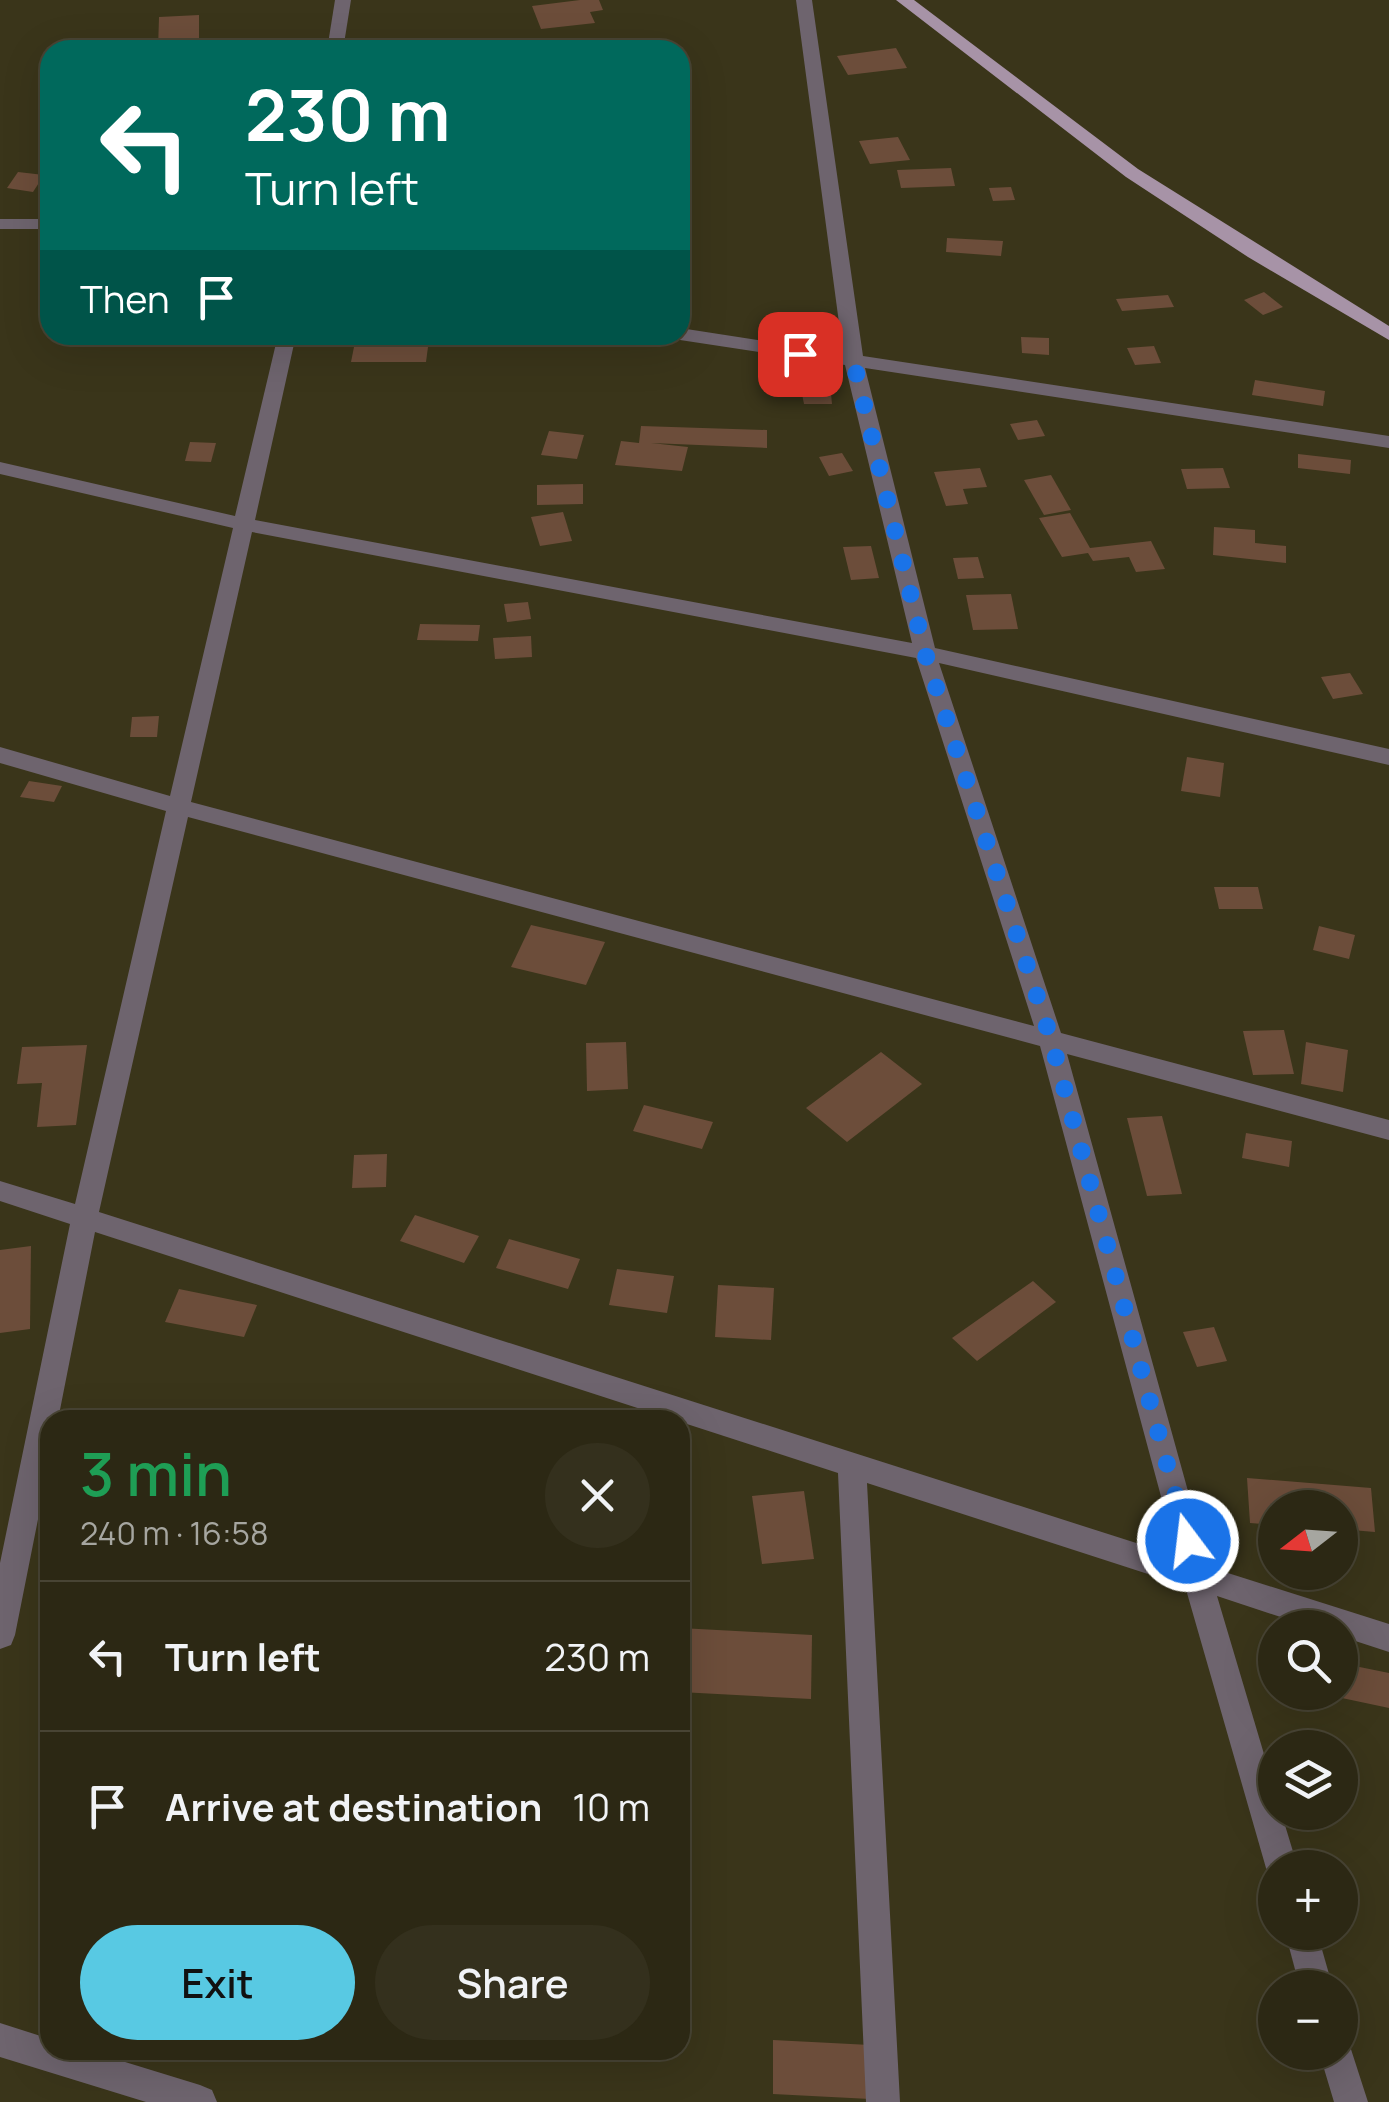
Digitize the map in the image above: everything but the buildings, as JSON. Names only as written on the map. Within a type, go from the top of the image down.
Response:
[{"type":"main road","points":[[904,0],[1132,173],[1254,253],[1389,334]]},
{"type":"street","points":[[337,40],[343,0]]},
{"type":"street","points":[[804,0],[854,364],[925,653],[1050,1036],[1197,1577],[1277,1850]]},
{"type":"street","points":[[0,224],[40,224]]},
{"type":"street","points":[[690,336],[854,364],[1389,442]]},
{"type":"street","points":[[46,1410],[85,1217],[285,345]]},
{"type":"street","points":[[0,468],[244,524],[925,653],[1389,757]]},
{"type":"street","points":[[0,756],[1389,1130]]},
{"type":"street","points":[[0,1191],[680,1410]]},
{"type":"street","points":[[690,1413],[1389,1638]]},
{"type":"street","points":[[0,1634],[40,1438]]},
{"type":"street","points":[[852,1466],[883,2102]]},
{"type":"street","points":[[0,2040],[40,2052]]},
{"type":"street","points":[[65,2060],[200,2102]]},
{"type":"street","points":[[1341,2070],[1351,2102]]},
{"type":"route","points":[[800,354],[854,364],[925,653],[1050,1036],[1188,1541]]}]
